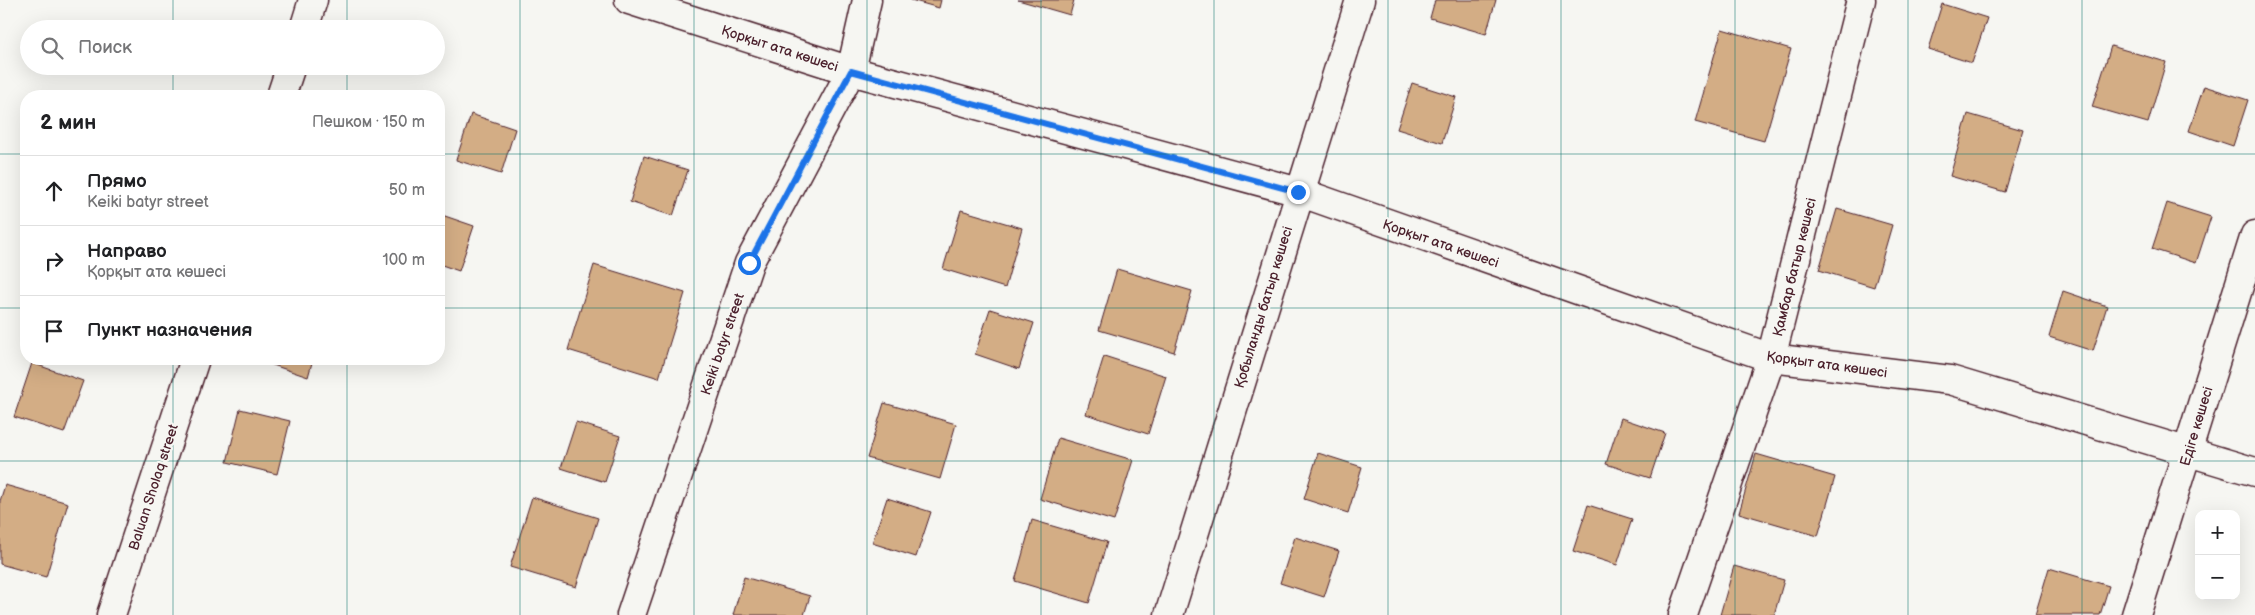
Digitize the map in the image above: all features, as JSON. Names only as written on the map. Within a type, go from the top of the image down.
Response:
[{"type":"street","points":[[307,20],[313,0]]},
{"type":"street","name":"Қорқыт ата көшесі","points":[[629,0],[851,71],[1298,192],[1771,358],[1950,380],[2255,472]]},
{"type":"street","name":"Keiki batyr street","points":[[631,615],[749,263],[851,71],[867,0]]},
{"type":"street","name":"Қобыланды батыр көшесі","points":[[1169,615],[1298,192],[1360,0]]},
{"type":"street","name":"Қамбар батыр көшесі","points":[[1683,615],[1771,358],[1861,0]]},
{"type":"street","points":[[283,90],[288,75]]},
{"type":"street","name":"Едіге көшесі","points":[[2136,615],[2255,235]]},
{"type":"street","name":"Baluan Sholaq street","points":[[111,615],[193,365]]},
{"type":"building","points":[[911,0],[941,0],[939,8]]},
{"type":"building","points":[[1018,0],[1074,0],[1070,15]]},
{"type":"building","points":[[1435,0],[1496,0],[1486,34],[1430,18]]},
{"type":"building","points":[[1942,4],[1987,18],[1972,63],[1928,49]]},
{"type":"building","points":[[1722,29],[1791,49],[1764,141],[1695,122]]},
{"type":"building","points":[[2111,46],[2166,62],[2148,123],[2092,107]]},
{"type":"building","points":[[1412,83],[1456,97],[1442,143],[1397,129]]},
{"type":"building","points":[[2204,86],[2248,100],[2233,146],[2189,131]]},
{"type":"building","points":[[471,114],[515,129],[501,174],[456,160]]},
{"type":"building","points":[[1968,114],[2023,130],[2005,192],[1950,176]]},
{"type":"building","points":[[644,156],[688,170],[673,216],[630,202]]},
{"type":"building","points":[[2167,203],[2211,217],[2196,263],[2152,249]]},
{"type":"building","points":[[1837,209],[1892,225],[1874,287],[1819,270]]},
{"type":"building","points":[[961,210],[1022,228],[1005,288],[943,269]]},
{"type":"building","points":[[445,216],[474,226],[459,271],[445,266]]},
{"type":"building","points":[[594,265],[685,293],[659,378],[568,350]]},
{"type":"building","points":[[1117,269],[1192,291],[1174,352],[1099,330]]},
{"type":"building","points":[[2063,291],[2107,306],[2093,351],[2049,337]]},
{"type":"building","points":[[990,309],[1034,323],[1019,369],[975,354]]},
{"type":"building","points":[[1104,356],[1166,376],[1148,434],[1086,414]]},
{"type":"building","points":[[31,365],[38,365],[83,381],[64,433],[14,417]]},
{"type":"building","points":[[273,365],[311,365],[308,377]]},
{"type":"building","points":[[884,403],[956,424],[940,479],[867,458]]},
{"type":"building","points":[[240,409],[290,421],[277,474],[227,462]]},
{"type":"building","points":[[1621,418],[1665,433],[1650,478],[1606,464]]},
{"type":"building","points":[[576,422],[620,436],[605,482],[561,468]]},
{"type":"building","points":[[1058,438],[1133,460],[1114,521],[1040,499]]},
{"type":"building","points":[[1318,453],[1362,467],[1348,513],[1304,499]]},
{"type":"building","points":[[1756,454],[1835,477],[1818,536],[1739,513]]},
{"type":"building","points":[[5,485],[68,503],[46,577],[0,564],[0,501]]},
{"type":"building","points":[[532,497],[598,518],[576,587],[510,567]]},
{"type":"building","points":[[887,498],[931,512],[916,557],[872,543]]},
{"type":"building","points":[[1588,505],[1632,519],[1617,565],[1573,551]]},
{"type":"building","points":[[1032,520],[1107,542],[1089,603],[1015,581]]},
{"type":"building","points":[[1295,537],[1339,551],[1324,597],[1280,583]]},
{"type":"building","points":[[1734,566],[1784,580],[1774,615],[1720,615]]},
{"type":"building","points":[[2049,568],[2109,586],[2100,615],[2035,615]]},
{"type":"building","points":[[744,577],[810,596],[804,615],[733,615]]},
{"type":"route","points":[[749,263],[851,71],[1298,192]]}]
